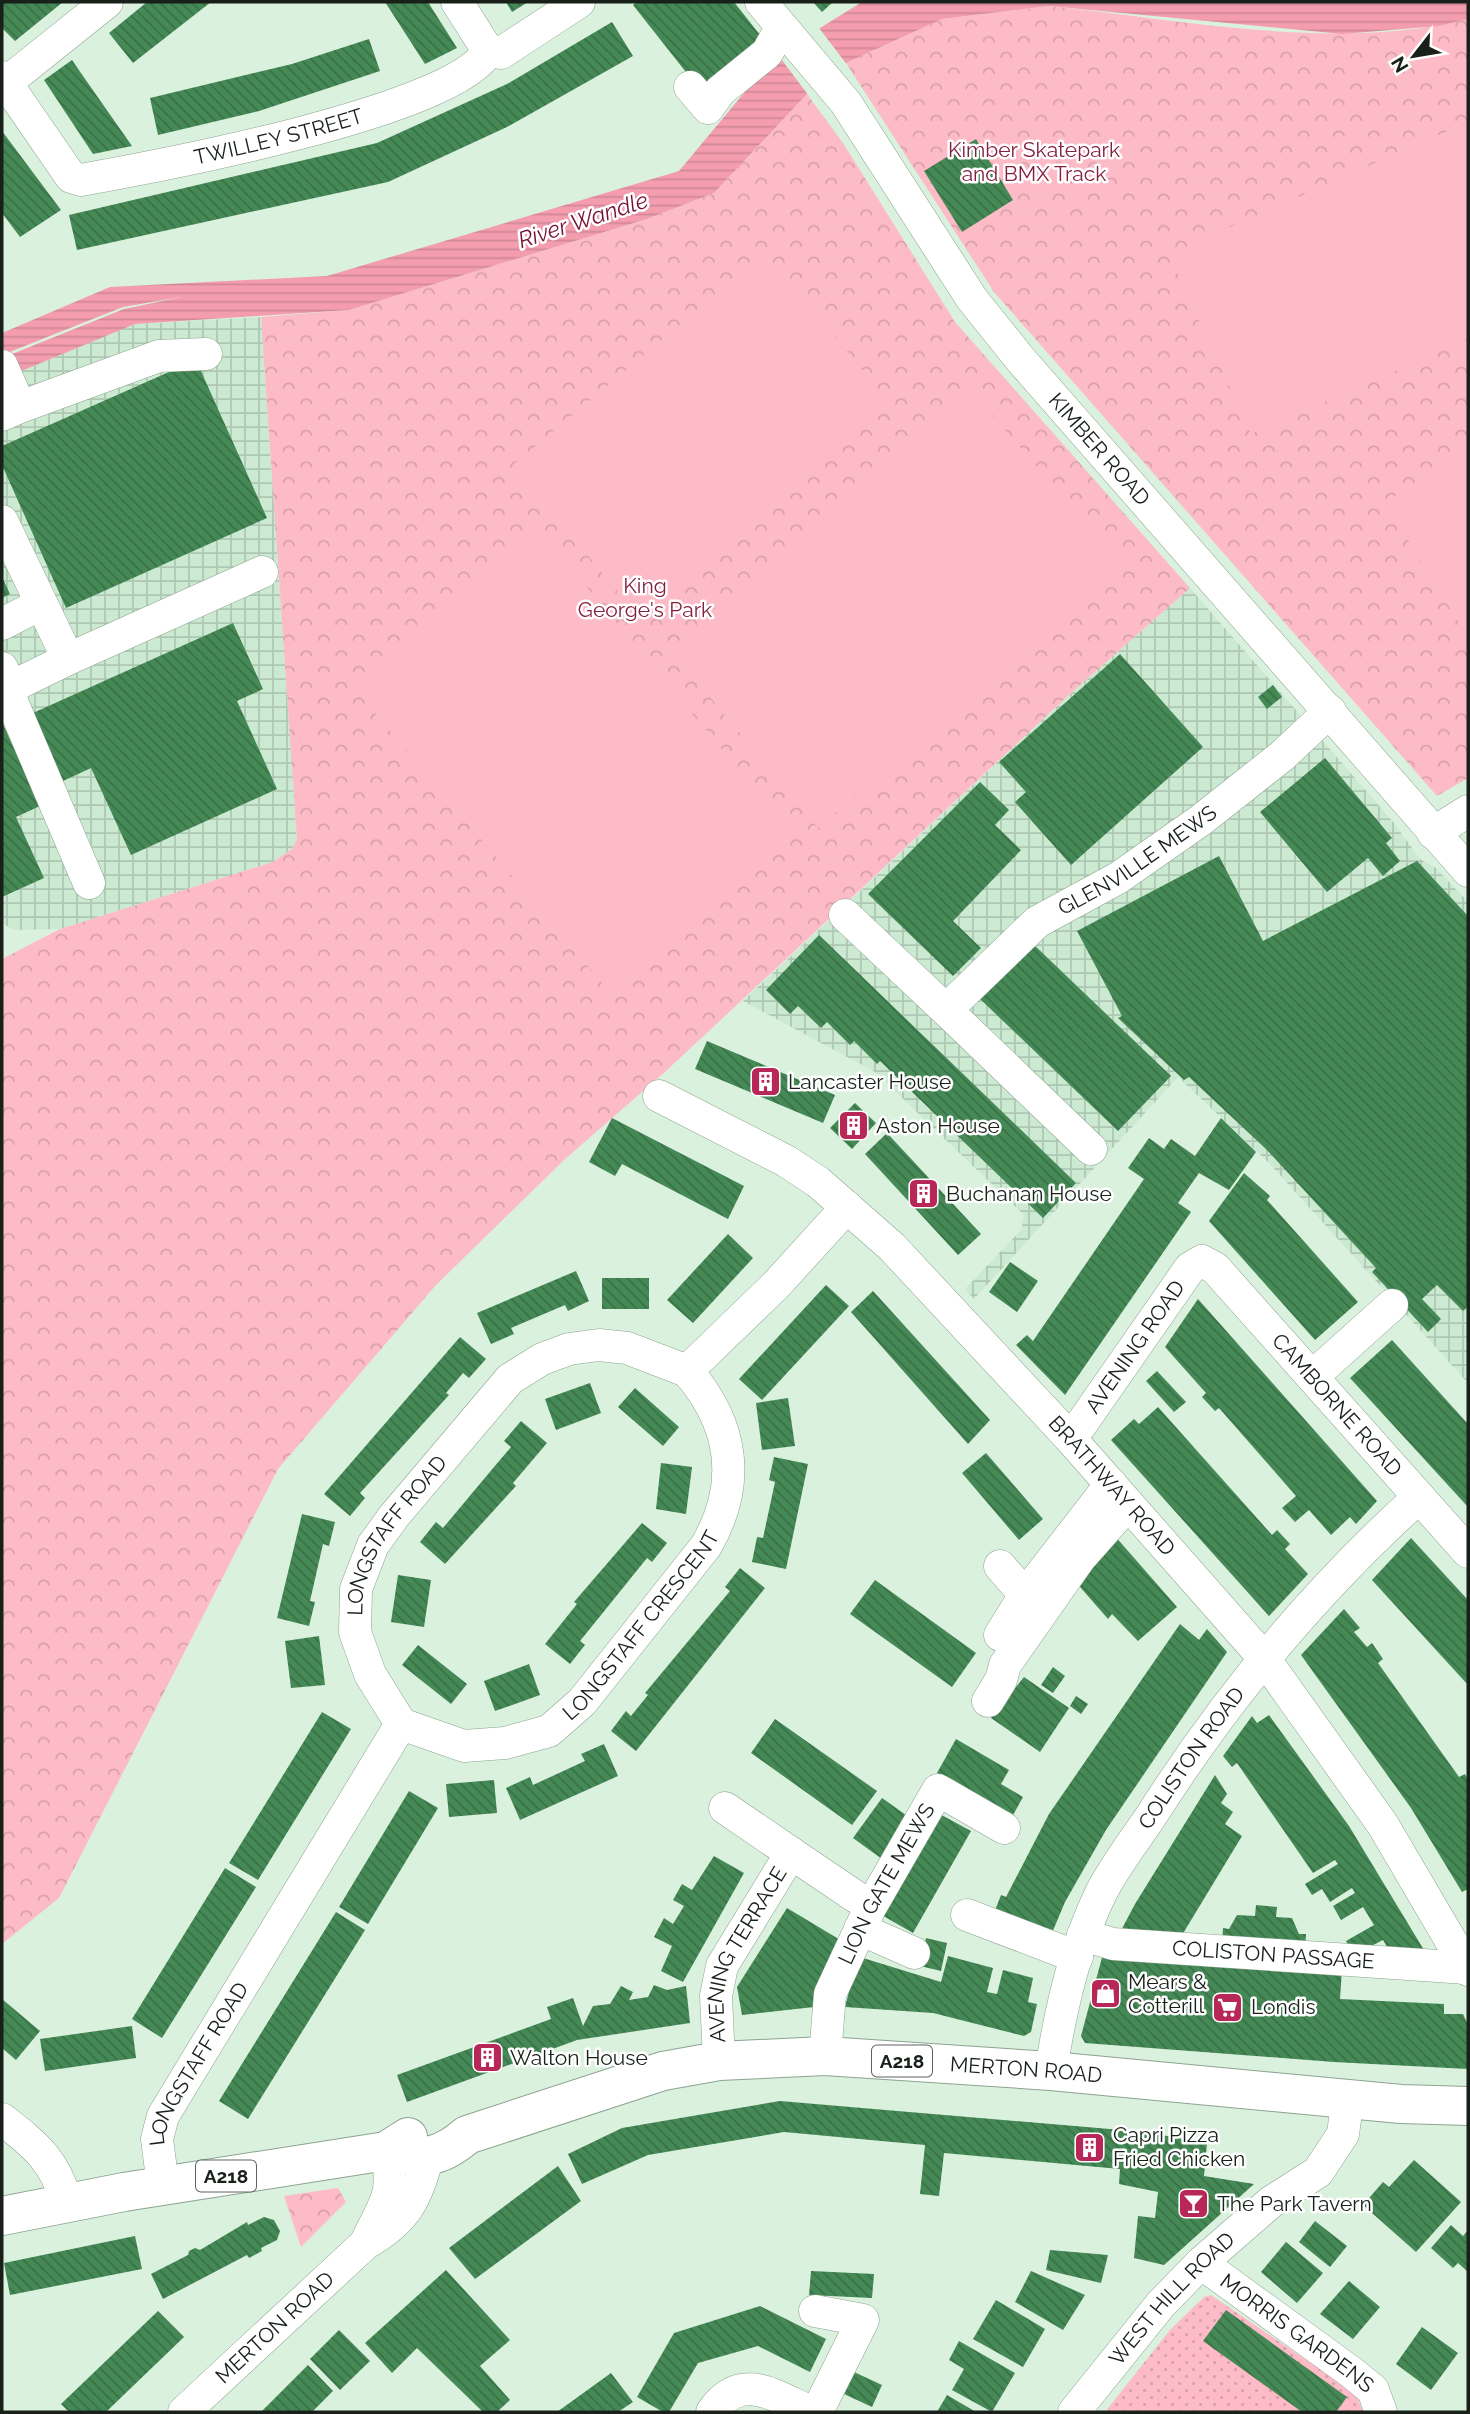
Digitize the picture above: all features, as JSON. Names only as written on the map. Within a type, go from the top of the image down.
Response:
[{"type":"main road","name":"MERTON ROAD","points":[[386,2151],[405,2156],[448,2151],[467,2135],[663,2071],[719,2061],[825,2056],[1051,2071],[1401,2104],[1468,2106]]},
{"type":"main road","name":"MERTON ROAD","points":[[386,2151],[409,2136],[444,2128],[467,2135]]},
{"type":"main road","name":"A218","points":[[2,2216],[163,2186],[386,2151]]},
{"type":"street","points":[[4,80],[107,2]]},
{"type":"street","points":[[457,2],[488,51]]},
{"type":"street","name":"TWILLEY STREET","points":[[4,80],[71,177],[81,180],[207,157],[380,110],[443,83],[482,59],[488,51],[501,54],[579,2]]},
{"type":"street","name":"KIMBER ROAD","points":[[761,2],[832,86],[865,132],[919,221],[980,309],[1021,360],[1330,710],[1468,871]]},
{"type":"street","points":[[690,87],[708,108],[720,91],[786,34]]},
{"type":"street","points":[[8,392],[159,356],[206,354]]},
{"type":"street","points":[[2,521],[68,659]]},
{"type":"street","points":[[89,883],[12,702],[6,677],[68,659],[262,572]]},
{"type":"street","points":[[2,624],[41,604]]},
{"type":"street","name":"GLENVILLE MEWS","points":[[946,1010],[1037,922],[1118,878],[1201,820],[1283,756],[1330,710]]},
{"type":"street","points":[[1433,833],[1468,811]]},
{"type":"street","points":[[845,915],[1091,1149]]},
{"type":"street","name":"BRATHWAY ROAD","points":[[659,1096],[786,1161],[847,1207],[892,1247],[1069,1437],[1264,1658],[1383,1825],[1468,1969]]},
{"type":"street","points":[[687,1371],[776,1285],[847,1207]]},
{"type":"street","name":"AVENING ROAD","points":[[1069,1437],[1080,1426],[1190,1268],[1202,1261]]},
{"type":"street","name":"CAMBORNE ROAD","points":[[1202,1261],[1215,1268],[1468,1552]]},
{"type":"street","points":[[1312,1376],[1392,1305]]},
{"type":"street","name":"LONGSTAFF ROAD","points":[[163,2186],[157,2139],[163,2116],[401,1724],[370,1674],[355,1632],[356,1589],[373,1545],[394,1516],[510,1379],[542,1359],[569,1349],[599,1345],[627,1348],[687,1371]]},
{"type":"street","name":"LONGSTAFF CRESCENT","points":[[401,1724],[464,1746],[505,1743],[549,1731],[591,1691],[706,1546],[721,1521],[728,1495],[726,1441],[720,1420],[706,1394],[687,1371]]},
{"type":"street","points":[[1000,1635],[1025,1595],[1119,1494]]},
{"type":"street","points":[[988,1700],[1001,1680],[1005,1665],[1080,1558],[1119,1494]]},
{"type":"street","name":"COLISTON ROAD","points":[[1051,2071],[1056,2034],[1080,1946],[1102,1892],[1197,1743],[1264,1658],[1419,1497]]},
{"type":"street","points":[[1000,1566],[1025,1595]]},
{"type":"street","name":"LION GATE MEWS","points":[[825,2056],[830,1994],[860,1929],[938,1790],[1004,1828]]},
{"type":"street","name":"AVENING TERRACE","points":[[725,1808],[856,1897]]},
{"type":"street","name":"AVENING TERRACE","points":[[719,2061],[716,1996],[722,1966],[791,1853]]},
{"type":"street","name":"COLISTON PASSAGE","points":[[967,1916],[1080,1946],[1113,1944],[1468,1969]]},
{"type":"street","points":[[860,1929],[914,1953]]},
{"type":"street","name":"WEST HILL ROAD","points":[[1074,2412],[1161,2304],[1201,2263],[1271,2202],[1318,2172],[1343,2134],[1348,2097]]},
{"type":"street","points":[[2,2119],[47,2157],[57,2174],[67,2203]]},
{"type":"street","name":"MERTON ROAD","points":[[365,2244],[390,2194],[386,2151]]},
{"type":"street","name":"MERTON ROAD","points":[[184,2412],[365,2244],[392,2229],[408,2210],[420,2185],[428,2155]]},
{"type":"street","name":"MORRIS GARDENS","points":[[1201,2263],[1373,2389],[1384,2411]]},
{"type":"street","points":[[816,2311],[863,2320],[817,2412]]},
{"type":"street","points":[[712,2412],[719,2402],[744,2388],[759,2389],[811,2412]]},
{"type":"shaded area","points":[[261,317],[297,840],[292,849],[273,862],[60,929],[14,930],[2,923],[2,379],[135,324]]},
{"type":"shaded area","points":[[1190,588],[1394,823],[1420,859],[1436,868],[1468,902],[1468,1383],[1270,1164],[1178,1077],[974,1299],[965,1289],[1021,1230],[1024,1215],[875,1072],[743,1001],[1071,693]]},
{"type":"green space","name":"Kimber Skatepark and BMX Track","points":[[1049,6],[1206,25],[1312,33],[1365,33],[1468,19],[1468,778],[1437,796],[994,292],[846,63],[942,19]]},
{"type":"green space","name":"King George's Park","points":[[807,94],[843,143],[955,322],[1190,588],[1071,693],[666,1071],[564,1160],[436,1285],[278,1469],[59,1898],[2,1944],[2,959],[60,929],[273,862],[292,849],[297,840],[261,317],[349,310],[647,219],[714,193]]},
{"type":"green space","points":[[1468,122],[1468,339],[1251,434],[1169,254]]},
{"type":"green space","points":[[765,253],[890,403],[637,615],[513,465]]},
{"type":"green space","points":[[970,390],[1125,568],[818,828],[672,651]]},
{"type":"green space","points":[[1468,448],[1468,638],[1385,502]]},
{"type":"green space","points":[[537,527],[794,836],[607,989],[354,688]]},
{"type":"green space","points":[[338,2188],[346,2202],[301,2247],[284,2196]]},
{"type":"green space","points":[[1211,2295],[1356,2394],[1363,2412],[1105,2412],[1170,2330],[1204,2297]]},
{"type":"water","name":"River Wandle","points":[[862,2],[1468,2],[1468,19],[1439,26],[1342,34],[1049,6],[942,19],[846,63],[807,94],[714,193],[647,219],[349,310],[135,324],[2,379],[2,358],[124,309],[181,297],[123,307],[2,355],[2,333],[110,287],[327,276],[679,171],[754,81],[820,28]]},
{"type":"pier","points":[[816,24],[848,66],[809,96],[778,55]]},
{"type":"building","points":[[2,2],[63,2],[15,41],[2,28]]},
{"type":"building","points":[[147,2],[211,2],[133,63],[109,33]]},
{"type":"building","points":[[385,2],[428,2],[457,48],[425,64]]},
{"type":"building","points":[[506,2],[528,2],[512,12]]},
{"type":"building","points":[[637,2],[734,2],[768,45],[704,95],[633,5]]},
{"type":"building","points":[[813,2],[833,2],[822,12]]},
{"type":"building","points":[[612,22],[633,56],[507,127],[388,182],[77,250],[69,215],[377,143],[507,84]]},
{"type":"building","points":[[369,39],[380,71],[259,111],[158,135],[150,98],[292,64]]},
{"type":"building","points":[[72,60],[132,146],[93,154],[44,80]]},
{"type":"building","points":[[2,131],[61,210],[20,237],[2,213]]},
{"type":"building","points":[[976,139],[1013,200],[962,232],[924,171]]},
{"type":"building","points":[[196,360],[267,518],[66,608],[2,465],[2,446]]},
{"type":"building","points":[[2,577],[10,594],[2,598]]},
{"type":"building","points":[[233,623],[263,689],[237,701],[277,789],[131,855],[91,768],[63,781],[33,713]]},
{"type":"building","points":[[1120,654],[1203,747],[1071,865],[1015,802],[1026,792],[999,762]]},
{"type":"building","points":[[1273,685],[1282,697],[1267,709],[1258,697]]},
{"type":"building","points":[[2,722],[40,806],[16,817],[44,878],[2,897]]},
{"type":"building","points":[[1325,758],[1392,838],[1386,843],[1400,861],[1383,876],[1368,858],[1327,892],[1260,812]]},
{"type":"building","points":[[980,782],[1009,810],[995,825],[1021,850],[953,921],[981,948],[953,976],[868,894]]},
{"type":"building","points":[[1219,856],[1263,941],[1417,861],[1468,916],[1468,1306],[1463,1311],[1437,1285],[1422,1299],[1441,1319],[1428,1332],[1372,1272],[1376,1268],[1266,1149],[1189,1077],[1184,1080],[1118,1018],[1122,1016],[1077,931]]},
{"type":"building","points":[[819,935],[1076,1183],[1043,1218],[880,1061],[877,1064],[854,1041],[850,1045],[827,1022],[821,1028],[798,1006],[790,1014],[766,990]]},
{"type":"building","points":[[1031,942],[1171,1076],[1118,1131],[978,997]]},
{"type":"building","name":"Lancaster House","points":[[707,1041],[835,1095],[823,1123],[695,1069]]},
{"type":"building","name":"Aston House","points":[[855,1103],[876,1123],[852,1149],[830,1128]]},
{"type":"building","points":[[612,1118],[744,1186],[728,1219],[622,1164],[615,1176],[589,1162]]},
{"type":"building","points":[[1221,1118],[1256,1152],[1229,1190],[1199,1173],[1178,1203],[1191,1212],[1065,1395],[1016,1345],[1027,1335],[1033,1341],[1144,1179],[1128,1168],[1149,1138],[1164,1149],[1171,1139],[1195,1156]]},
{"type":"building","name":"Buchanan House","points":[[887,1133],[981,1234],[958,1255],[865,1154]]},
{"type":"building","points":[[1244,1173],[1270,1196],[1267,1200],[1358,1302],[1315,1340],[1209,1221]]},
{"type":"building","points":[[728,1234],[753,1258],[693,1323],[667,1300]]},
{"type":"building","points":[[1010,1262],[1038,1281],[1017,1312],[989,1292]]},
{"type":"building","points":[[576,1271],[589,1301],[568,1311],[565,1305],[511,1328],[514,1334],[491,1344],[477,1313]]},
{"type":"building","points":[[602,1278],[649,1278],[649,1309],[602,1309]]},
{"type":"building","points":[[826,1285],[849,1306],[762,1400],[739,1379]]},
{"type":"building","points":[[873,1291],[990,1420],[968,1444],[851,1312]]},
{"type":"building","points":[[1198,1299],[1377,1501],[1356,1524],[1350,1517],[1331,1535],[1309,1510],[1295,1522],[1282,1508],[1296,1496],[1219,1408],[1215,1411],[1202,1397],[1206,1393],[1165,1347]]},
{"type":"building","points":[[460,1337],[486,1359],[469,1378],[463,1373],[446,1393],[449,1395],[360,1493],[365,1498],[350,1516],[324,1494]]},
{"type":"building","points":[[1392,1340],[1468,1424],[1468,1507],[1350,1378]]},
{"type":"building","points":[[1157,1371],[1186,1402],[1174,1412],[1146,1381]]},
{"type":"building","points":[[590,1383],[601,1413],[556,1430],[545,1399]]},
{"type":"building","points":[[635,1388],[679,1427],[663,1446],[618,1407]]},
{"type":"building","points":[[788,1398],[795,1446],[762,1450],[756,1403]]},
{"type":"building","points":[[1158,1407],[1272,1535],[1277,1530],[1290,1544],[1285,1549],[1308,1574],[1269,1616],[1111,1440],[1134,1419],[1139,1424]]},
{"type":"building","points":[[521,1421],[547,1443],[513,1483],[516,1486],[445,1564],[420,1542],[436,1522],[443,1528],[511,1447],[504,1441]]},
{"type":"building","points":[[986,1453],[1043,1519],[1019,1540],[962,1473]]},
{"type":"building","points":[[774,1457],[808,1464],[786,1569],[752,1562],[757,1537],[763,1538],[775,1482],[769,1480]]},
{"type":"building","points":[[661,1463],[692,1467],[686,1514],[656,1509]]},
{"type":"building","points":[[302,1514],[335,1522],[329,1546],[323,1544],[310,1601],[315,1602],[309,1626],[277,1618]]},
{"type":"building","points":[[642,1523],[667,1543],[652,1562],[647,1558],[580,1641],[585,1645],[570,1664],[545,1644],[577,1604],[574,1602]]},
{"type":"building","points":[[1114,1535],[1177,1607],[1138,1641],[1112,1614],[1108,1619],[1074,1580]]},
{"type":"building","points":[[1411,1538],[1468,1600],[1468,1685],[1372,1580]]},
{"type":"building","points":[[740,1568],[765,1588],[636,1751],[611,1731],[626,1711],[631,1716],[648,1695],[645,1693],[730,1591],[725,1587]]},
{"type":"building","points":[[398,1575],[431,1580],[424,1627],[391,1622]]},
{"type":"building","points":[[875,1580],[976,1653],[952,1687],[850,1614]]},
{"type":"building","points":[[1344,1609],[1360,1628],[1354,1632],[1367,1647],[1372,1643],[1383,1659],[1378,1663],[1459,1777],[1465,1774],[1468,1780],[1468,1889],[1462,1892],[1411,1808],[1301,1655]]},
{"type":"building","points":[[1180,1624],[1199,1640],[1207,1629],[1227,1652],[1106,1830],[1065,1902],[1049,1940],[992,1918],[1001,1895],[1006,1897],[1049,1814]]},
{"type":"building","points":[[319,1636],[325,1685],[291,1688],[285,1641]]},
{"type":"building","points":[[418,1645],[467,1684],[451,1704],[402,1665]]},
{"type":"building","points":[[529,1664],[540,1695],[495,1711],[484,1681]]},
{"type":"building","points":[[1053,1667],[1065,1676],[1053,1693],[1041,1685]]},
{"type":"building","points":[[1024,1677],[1069,1708],[1040,1752],[991,1718]]},
{"type":"building","points":[[1076,1696],[1088,1704],[1081,1714],[1070,1706]]},
{"type":"building","points":[[322,1712],[351,1729],[258,1880],[229,1863]]},
{"type":"building","points":[[1269,1715],[1349,1826],[1430,1960],[1394,1959],[1383,1940],[1354,1955],[1346,1941],[1374,1925],[1363,1907],[1341,1920],[1333,1906],[1355,1893],[1352,1888],[1330,1902],[1322,1889],[1312,1895],[1305,1884],[1338,1864],[1335,1860],[1313,1873],[1237,1763],[1232,1767],[1223,1756],[1252,1716],[1257,1723]]},
{"type":"building","points":[[775,1719],[877,1791],[852,1825],[751,1753]]},
{"type":"building","points":[[956,1739],[1009,1770],[1001,1784],[1023,1797],[1012,1817],[937,1773]]},
{"type":"building","points":[[604,1744],[618,1776],[520,1820],[506,1788],[530,1777],[533,1785],[585,1761],[581,1754]]},
{"type":"building","points":[[1215,1775],[1227,1794],[1221,1803],[1233,1812],[1225,1824],[1242,1836],[1176,1945],[1116,1940],[1135,1904]]},
{"type":"building","points":[[494,1780],[497,1813],[449,1817],[446,1784]]},
{"type":"building","points":[[409,1791],[438,1808],[368,1924],[339,1907]]},
{"type":"building","points":[[882,1798],[906,1815],[882,1859],[853,1838]]},
{"type":"building","points":[[936,1812],[971,1831],[913,1933],[878,1913]]},
{"type":"building","points":[[714,1856],[744,1873],[683,1982],[661,1971],[672,1946],[654,1937],[664,1918],[673,1924],[684,1906],[673,1900],[682,1884],[692,1890]]},
{"type":"building","points":[[225,1868],[256,1887],[162,2038],[132,2019]]},
{"type":"building","points":[[1256,1905],[1277,1907],[1276,1917],[1292,1918],[1299,1934],[1306,1934],[1305,1950],[1222,1944],[1223,1928],[1229,1929],[1237,1915],[1255,1916]]},
{"type":"building","points":[[787,1908],[842,1941],[814,2007],[742,2015],[737,1987]]},
{"type":"building","points":[[336,1912],[365,1930],[248,2119],[219,2101]]},
{"type":"building","points":[[926,1938],[947,1943],[941,1971],[920,1966]]},
{"type":"building","points":[[1104,1950],[1342,1969],[1340,1999],[1444,2004],[1444,2014],[1463,2014],[1468,2025],[1468,2069],[1085,2043],[1081,2036]]},
{"type":"building","points":[[948,1956],[993,1968],[987,1992],[997,1994],[1003,1970],[1033,1978],[1028,2002],[1037,2004],[1031,2032],[1024,2036],[933,2013],[845,2007],[857,1961],[863,1958],[941,1982]]},
{"type":"building","name":"Walton House","points":[[654,1985],[667,1990],[686,1986],[690,2023],[577,2040],[407,2102],[397,2075],[551,2019],[547,2007],[573,1998],[583,2026],[593,2006],[610,2004],[621,1986],[633,1992],[629,2000],[648,1997]]},
{"type":"building","points":[[2,1999],[40,2031],[16,2060],[2,2048]]},
{"type":"building","points":[[132,2026],[136,2058],[45,2071],[40,2039]]},
{"type":"building","points":[[780,2101],[1145,2132],[1207,2143],[1204,2176],[1254,2184],[1164,2265],[1134,2258],[1138,2216],[1155,2218],[1158,2192],[1119,2184],[1120,2169],[944,2153],[939,2196],[920,2194],[925,2145],[784,2132],[648,2155],[582,2184],[568,2154],[622,2128]]},
{"type":"building","points":[[1414,2160],[1461,2202],[1416,2252],[1363,2205],[1383,2182],[1389,2187]]},
{"type":"building","points":[[558,2166],[581,2201],[475,2279],[449,2248]]},
{"type":"building","points":[[264,2217],[274,2220],[280,2231],[277,2240],[249,2258],[247,2255],[163,2299],[151,2274],[188,2255],[189,2251],[195,2248],[200,2250],[247,2222],[248,2225]]},
{"type":"building","points":[[1315,2221],[1347,2246],[1330,2267],[1299,2242]]},
{"type":"building","points":[[1451,2225],[1463,2236],[1468,2230],[1468,2272],[1458,2263],[1453,2268],[1431,2248]]},
{"type":"building","points":[[135,2236],[142,2269],[10,2295],[4,2263]]},
{"type":"building","points":[[1286,2242],[1323,2273],[1297,2303],[1261,2272]]},
{"type":"building","points":[[1050,2250],[1108,2255],[1101,2283],[1046,2270]]},
{"type":"building","points":[[446,2270],[510,2340],[480,2366],[510,2400],[497,2412],[483,2412],[417,2348],[392,2373],[365,2343]]},
{"type":"building","points":[[811,2271],[874,2274],[872,2298],[809,2295]]},
{"type":"building","points":[[1031,2271],[1085,2295],[1063,2330],[1015,2302]]},
{"type":"building","points":[[1349,2281],[1380,2307],[1353,2339],[1320,2314]]},
{"type":"building","points":[[996,2300],[1045,2329],[1023,2367],[973,2339]]},
{"type":"building","points":[[760,2306],[826,2339],[810,2372],[758,2346],[698,2363],[669,2412],[663,2412],[637,2397],[674,2333]]},
{"type":"building","points":[[1226,2310],[1347,2397],[1336,2412],[1302,2412],[1203,2341]]},
{"type":"building","points":[[158,2311],[184,2337],[106,2412],[69,2412],[61,2404]]},
{"type":"building","points":[[1422,2327],[1458,2353],[1431,2390],[1396,2364]]},
{"type":"building","points":[[339,2330],[370,2361],[340,2390],[310,2359]]},
{"type":"building","points":[[959,2341],[1015,2373],[992,2412],[952,2390],[964,2369],[949,2360]]},
{"type":"building","points":[[308,2365],[333,2391],[312,2412],[261,2412]]},
{"type":"building","points":[[854,2372],[882,2385],[872,2407],[844,2394]]},
{"type":"building","points":[[611,2373],[633,2402],[618,2412],[557,2412]]},
{"type":"building","points":[[947,2395],[976,2412],[937,2412]]},
{"type":"place","name":"Lancaster House","points":[[765,1082]]},
{"type":"place","name":"Aston House","points":[[853,1126]]},
{"type":"place","name":"Buchanan House","points":[[923,1194]]},
{"type":"place","name":"Mears & Cotterill","points":[[1105,1994]]},
{"type":"place","name":"Londis","points":[[1228,2007]]},
{"type":"place","name":"Walton House","points":[[487,2058]]},
{"type":"place","name":"Capri Pizza Fried Chicken","points":[[1090,2147]]},
{"type":"place","name":"The Park Tavern","points":[[1194,2204]]}]
